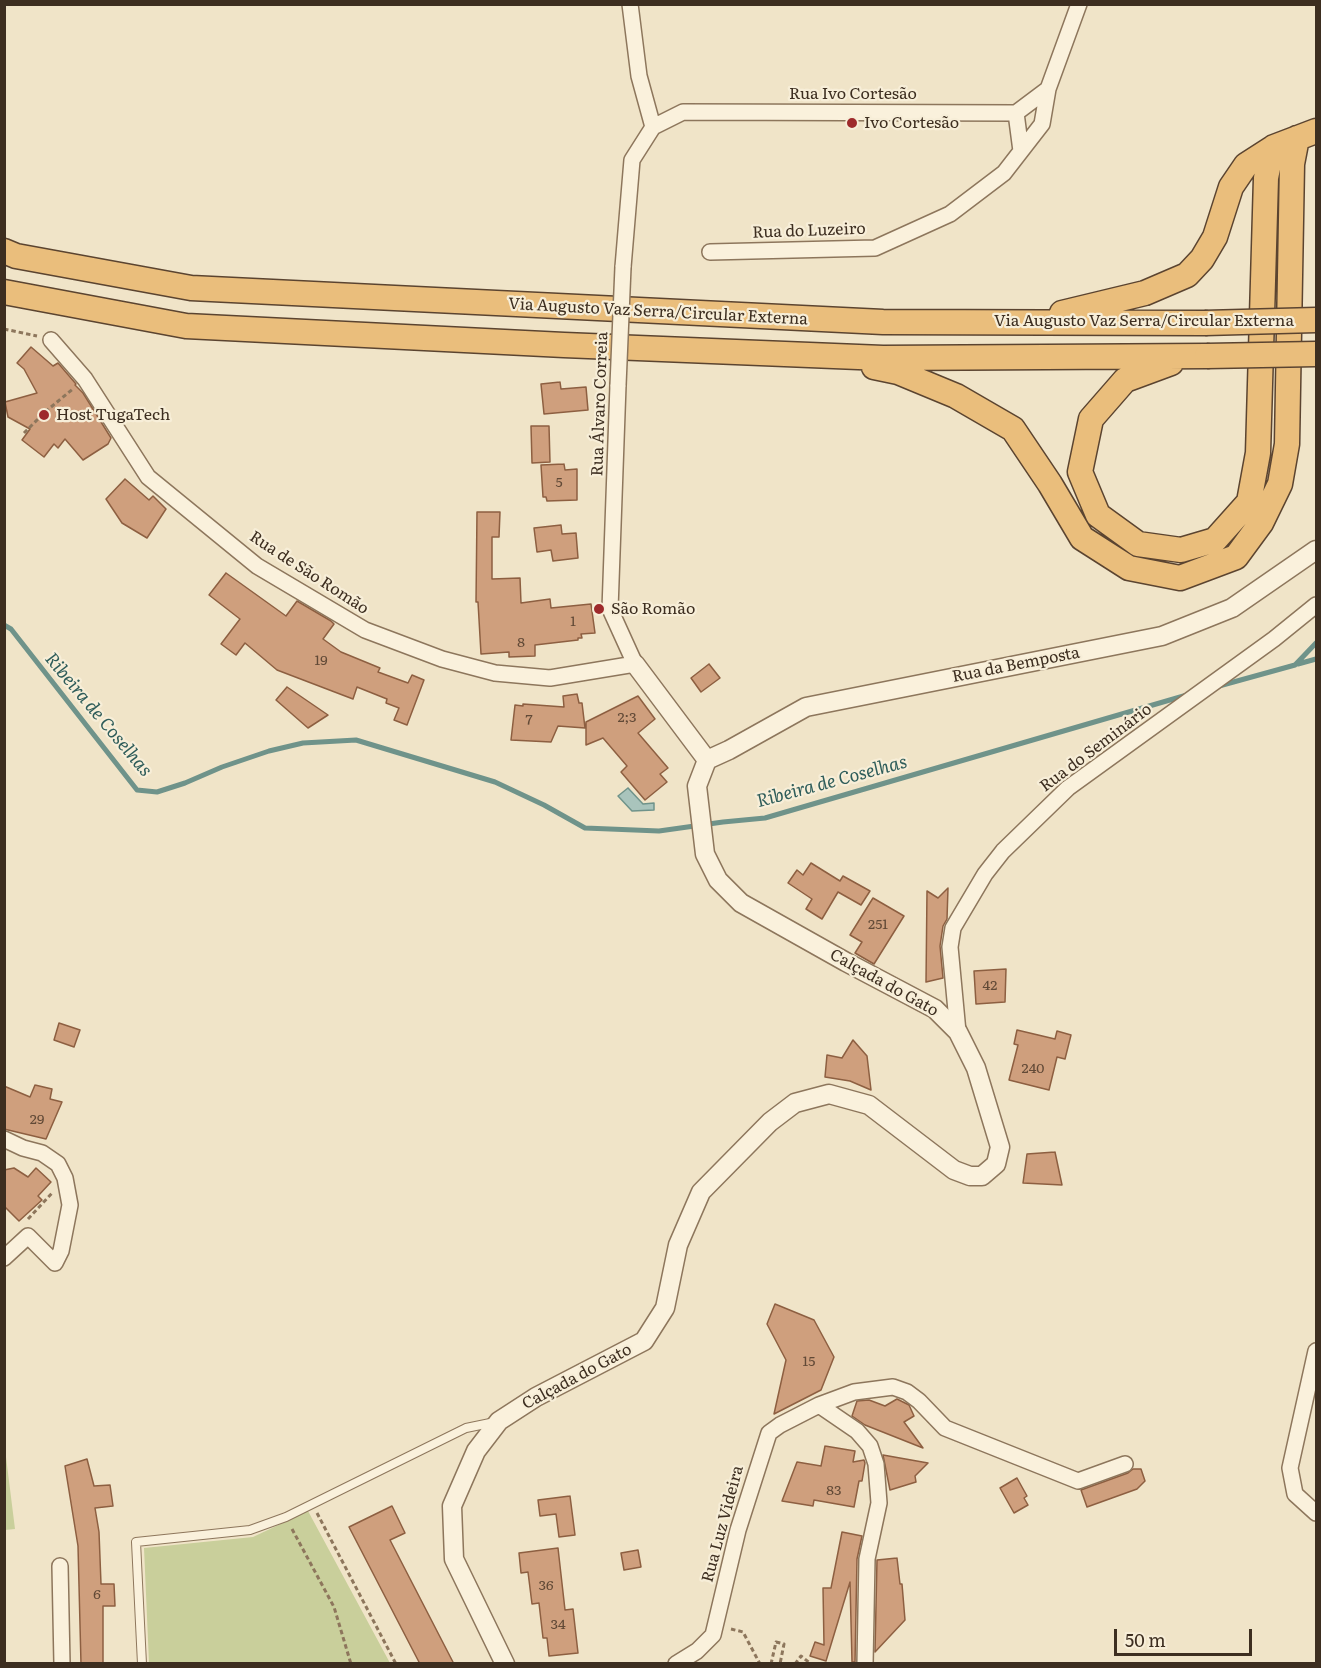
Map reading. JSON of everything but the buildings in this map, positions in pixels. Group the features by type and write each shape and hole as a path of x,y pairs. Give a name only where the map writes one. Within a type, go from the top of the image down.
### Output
{"highway":[{"path":"1025,322 1145,293 1186,275 1202,259 1215,237 1237,176 1246,165 1275,147 1307,134"},
{"path":"816,354 898,372 956,396 1013,429 1050,484 1082,538 1129,568 1180,578 1236,557 1261,524 1280,484 1287,444 1292,164 1307,134"},
{"path":"1207,356 1163,364 1125,380 1091,419 1080,472 1098,515 1138,544 1181,550 1215,540 1249,502 1258,453 1266,178 1275,147"},
{"name":"Via Augusto Vaz Serra/Circular Externa","path":"4,251 16,256 191,288 872,322 1205,323 1317,320"},
{"name":"Via Augusto Vaz Serra/Circular Externa","path":"4,291 186,326 564,345 884,358 1317,354"}],"street":[{"path":"630,4 639,76 653,127"},
{"name":"Rua do Luzeiro","path":"710,252 875,248 950,214 1004,173 1042,124 1048,89 1079,4"},
{"path":"1021,151 1016,113 1048,89"},
{"name":"Rua Ivo Cortesão","path":"653,127 682,112 1016,113"},
{"name":"Rua Álvaro Correia","path":"635,664 610,609 623,267 632,160 653,127"},
{"name":"Rua de São Romão","path":"51,340 85,379 148,477 258,566 365,630 442,659 495,673 550,678 635,664"},
{"name":"Rua da Bemposta","path":"707,760 806,707 1162,636 1232,608 1317,550"},
{"name":"Rua do Seminário","path":"958,1032 950,947 953,928 985,874 1003,851 1068,788 1274,639 1317,604"},
{"path":"635,664 707,760"},
{"name":"Calçada do Gato","path":"506,1664 454,1559 452,1506 476,1451 499,1421 536,1397 644,1341 665,1308 678,1245 701,1192 770,1122 795,1103 829,1094 868,1105 954,1170 970,1176 982,1176 996,1164 1000,1147 975,1068 958,1032 935,1009 741,903 718,880 705,854 697,786 707,760"},
{"path":"4,1139 23,1148 42,1153 58,1164 65,1178 70,1205 62,1251 55,1263 28,1236 4,1258"},
{"path":"1317,1351 1290,1468 1295,1494 1317,1513"},
{"name":"Rua Luz Videira","path":"676,1664 697,1651 713,1635 738,1530 769,1433 819,1405 854,1392 893,1387 907,1392 920,1401 945,1428 1078,1480 1125,1464"},
{"path":"819,1405 857,1431 870,1446 876,1464 879,1503 867,1559 865,1664"},
{"path":"60,1566 62,1664"}],"lane":[{"path":"142,1664 136,1542 250,1530 312,1504 466,1428 499,1421"}],"path":[{"path":"4,329 51,340"},
{"path":"24,433 45,412 85,379"},
{"path":"30,1218 56,1187"},
{"path":"312,1504 396,1664"},
{"path":"286,1516 334,1607 351,1664"},
{"path":"716,1622 726,1628 743,1632 760,1664"},
{"path":"771,1664 776,1642 784,1644 780,1664"},
{"path":"795,1664 801,1656 811,1664"}],"green space":[{"path":"5,1449 15,1529 4,1530"},
{"path":"308,1511 390,1663 149,1663 144,1548 253,1537"}],"water":[{"path":"628,788 643,804 654,803 654,810 632,811 618,796"}],"waterway":[{"name":"Ribeira de Coselhas","path":"4,625 11,629 137,790 157,792 269,751 303,743 356,740 495,782 544,805 585,828 659,831 765,818 1187,695"},
{"name":"Ribeira de Coselhas","path":"1219,686 1295,665 1316,643"},
{"path":"1298,664 1316,659"}],"place":[{"name":"Ivo Cortesão","path":"852,123"},
{"name":"Host TugaTech","path":"44,415"},
{"name":"São Romão","path":"599,609"}]}
